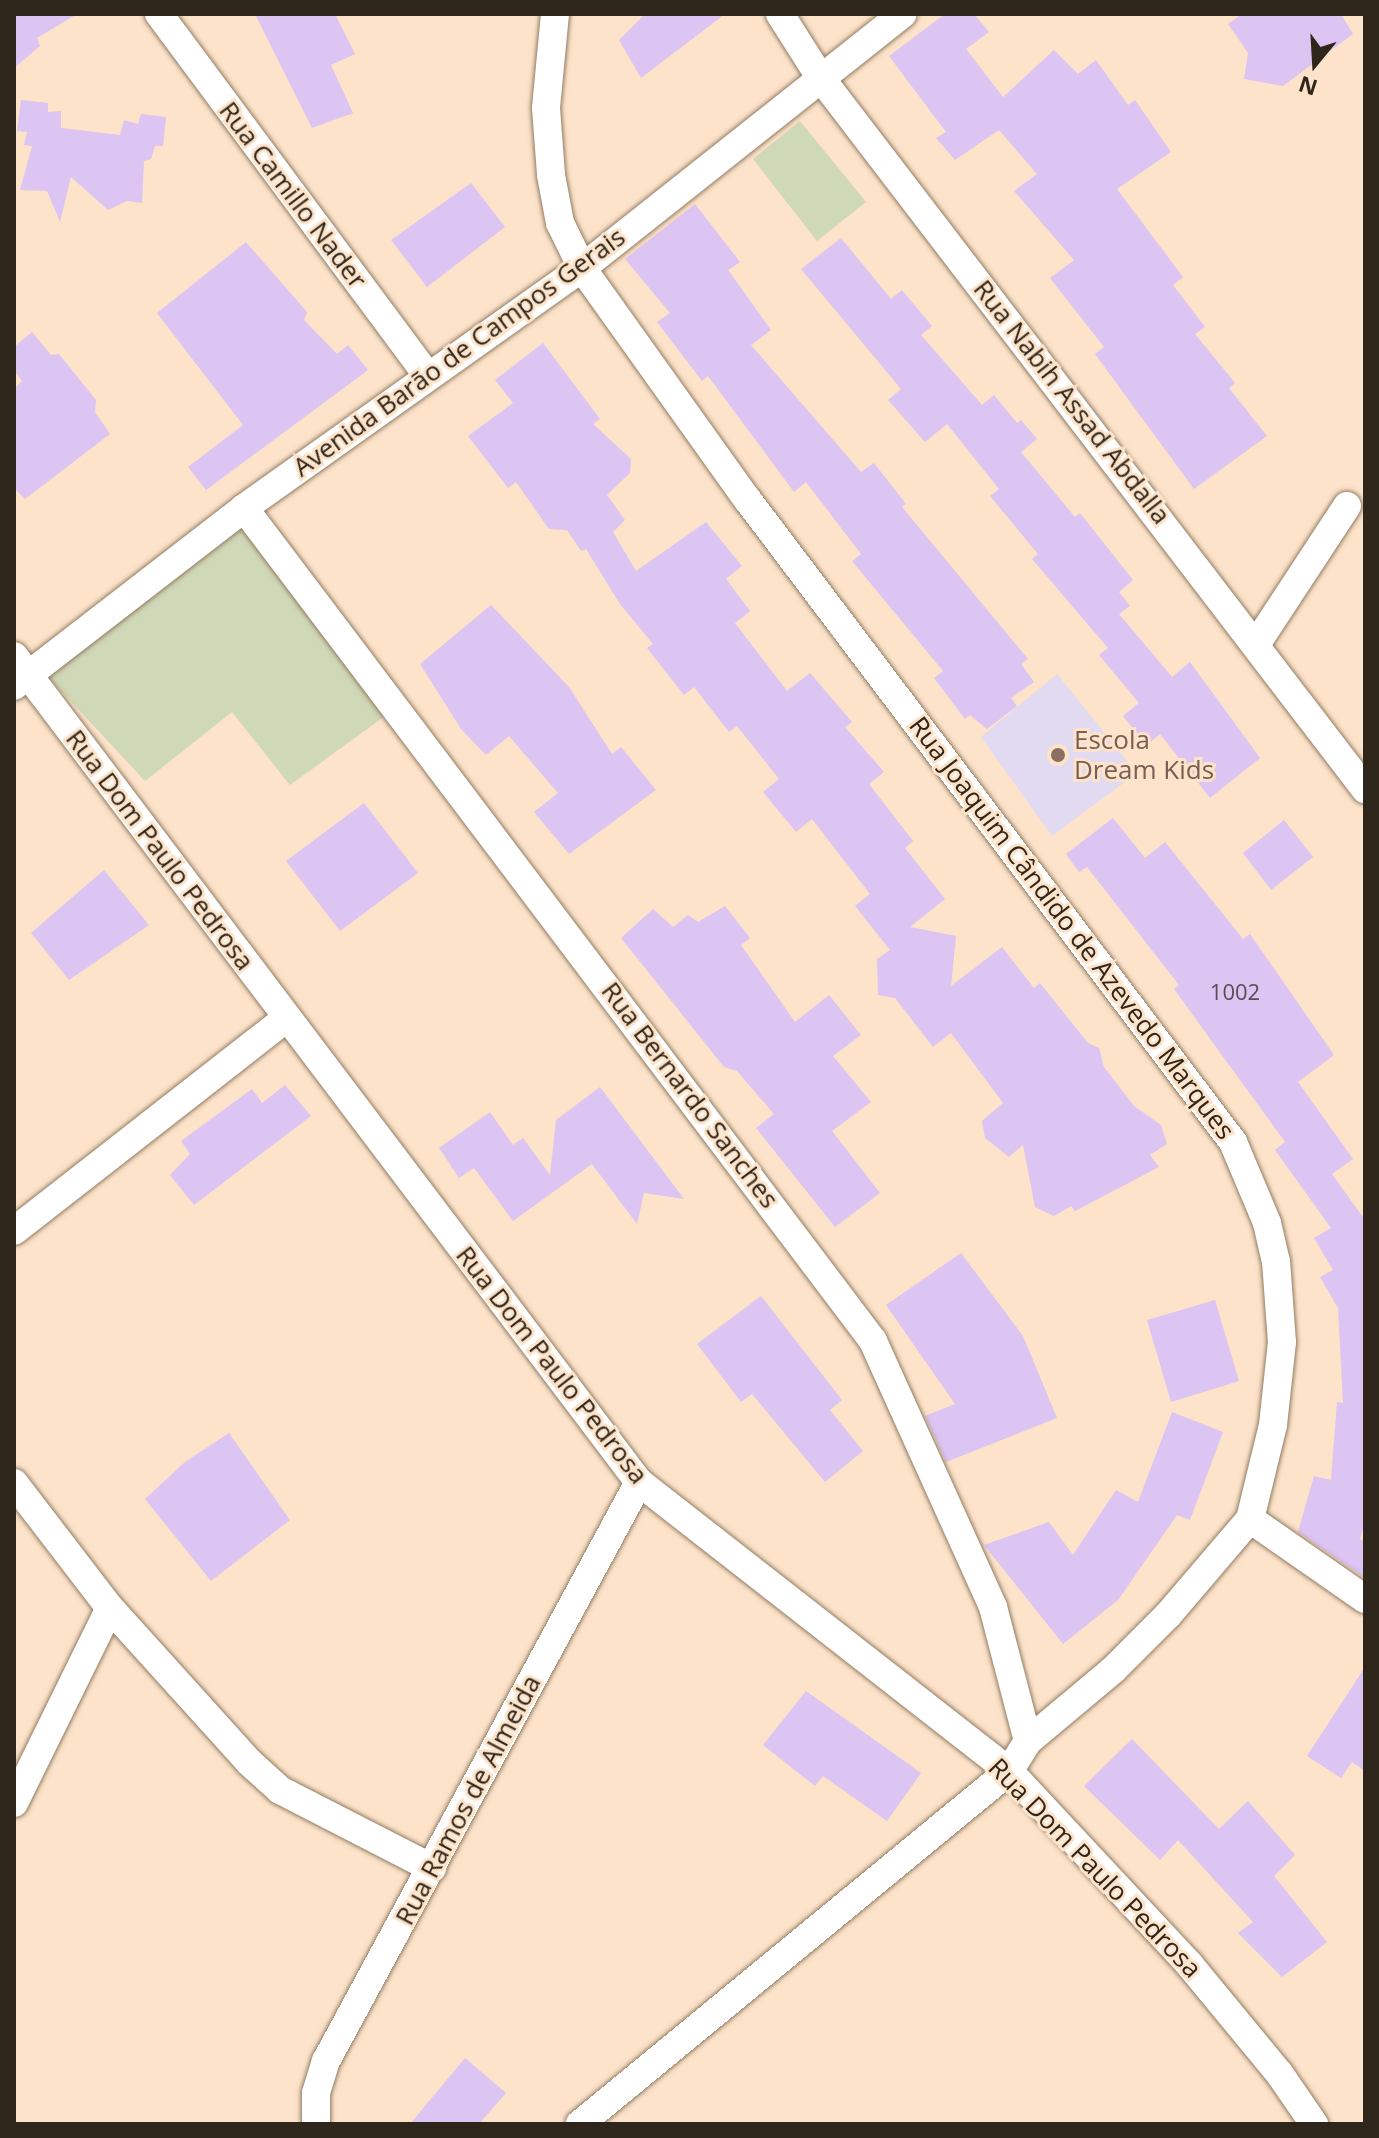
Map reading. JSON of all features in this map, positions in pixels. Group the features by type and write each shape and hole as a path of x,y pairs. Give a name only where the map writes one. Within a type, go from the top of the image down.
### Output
{"street":[{"name":"Rua Camillo Nader","path":"159,14 427,375"},
{"name":"Rua Joaquim Cândido de Azevedo Marques","path":"555,14 546,108 551,175 560,223 582,268 747,499 1233,1142 1267,1223 1281,1303 1280,1381 1250,1519 1124,1659 1028,1741 1009,1771 580,2124"},
{"name":"Rua Nabih Assad Abdalla","path":"780,14 820,77 1257,643 1365,789"},
{"name":"Avenida Barão de Campos Gerais","path":"19,673 427,375 582,268 902,14"},
{"path":"1257,643 1347,506"},
{"name":"Rua Bernardo Sanches","path":"244,508 873,1341 993,1607 1028,1741"},
{"name":"Rua Dom Paulo Pedrosa","path":"19,673 287,1018 639,1482 1009,1771 1189,1964 1279,2073 1314,2124"},
{"path":"14,1231 103,1167 287,1018"},
{"name":"Rua Ramos de Almeida","path":"316,2124 316,2093 326,2061 639,1482"},
{"path":"14,1483 110,1608 280,1790 432,1868"},
{"path":"1250,1519 1365,1599"},
{"path":"14,1803 110,1608"}],"shaded area":[{"name":"Escola Dream Kids","path":"1057,674 1137,773 1052,836 981,737"}],"green space":[{"path":"800,121 866,202 817,241 753,159"},
{"path":"244,508 396,708 290,785 232,712 145,781 39,667"}],"building":[{"path":"14,14 77,14 37,38 40,46 14,68"},
{"path":"255,14 335,14 355,54 331,65 353,113 312,128"},
{"path":"645,14 725,14 641,78 619,40"},
{"path":"945,14 974,14 989,32 966,49 1003,97 1054,50 1078,74 1096,60 1128,105 1135,100 1171,152 1117,189 1183,277 1173,285 1205,327 1195,334 1235,383 1229,388 1267,436 1194,489 1095,354 1104,347 1050,278 1074,260 1014,191 1037,174 999,130 955,160 936,138 946,132 889,56"},
{"path":"1242,14 1341,14 1353,34 1283,86 1244,79 1248,53 1228,24"},
{"path":"21,100 48,103 48,112 61,111 61,128 120,135 124,120 138,124 141,114 166,117 163,146 155,146 151,159 144,161 142,203 127,201 108,210 71,177 60,222 47,191 20,190 32,146 24,145 27,132 17,131"},
{"path":"471,183 505,227 427,287 391,240"},
{"path":"695,204 740,262 728,270 771,330 751,345 861,472 874,463 906,504 902,507 1028,659 1021,664 1034,682 1011,698 1017,706 987,729 970,715 965,719 934,678 943,671 852,561 861,554 806,482 794,492 708,376 702,381 657,322 670,313 625,259"},
{"path":"841,238 891,299 902,290 932,326 921,335 982,405 994,395 1017,423 1021,420 1037,439 1021,452 1075,517 1080,513 1133,580 1119,592 1130,606 1119,614 1172,677 1190,662 1260,758 1210,798 1160,734 1147,745 1123,716 1139,703 1099,655 1108,648 1032,559 1038,554 990,496 999,489 947,424 925,442 888,400 901,389 801,269"},
{"path":"246,242 307,312 304,320 337,354 348,345 368,370 206,490 188,467 243,425 157,313"},
{"path":"32,332 51,355 59,354 96,400 95,412 110,434 25,499 14,488 14,389 22,381 14,370 14,347"},
{"path":"543,343 600,419 593,424 631,459 630,473 607,495 625,520 613,532 636,571 706,522 742,566 726,579 750,611 735,623 787,691 810,673 852,722 845,727 884,772 869,784 913,841 905,848 945,899 910,927 956,936 951,986 1002,947 1034,988 1040,983 1088,1043 1099,1048 1104,1067 1134,1106 1161,1125 1167,1144 1150,1155 1159,1167 1075,1211 1071,1206 1054,1216 1035,1207 1023,1145 1009,1157 985,1138 982,1121 1003,1103 951,1033 933,1047 895,998 878,995 877,959 890,950 855,906 870,894 812,819 796,832 763,792 779,779 737,726 729,732 694,687 684,695 647,648 653,644 620,604 586,549 581,551 567,530 549,529 516,482 508,488 468,436 513,403 495,380"},
{"path":"491,605 569,687 612,754 621,747 656,790 569,854 534,812 558,793 509,736 486,755 461,729 420,664"},
{"path":"364,803 418,873 340,931 286,861"},
{"path":"1113,818 1145,858 1165,842 1243,939 1250,934 1334,1055 1298,1082 1353,1159 1332,1174 1365,1220 1365,1522 1360,1539 1365,1542 1365,1578 1298,1532 1314,1476 1331,1480 1337,1402 1343,1403 1338,1308 1320,1277 1333,1270 1314,1238 1331,1228 1275,1150 1285,1142 1174,989 1179,985 1087,867 1079,872 1066,854"},
{"path":"1284,820 1313,857 1271,890 1243,853"},
{"path":"104,870 149,925 69,980 31,933"},
{"path":"725,906 750,938 741,945 795,1022 829,995 861,1035 833,1056 871,1102 832,1131 880,1193 835,1227 756,1128 774,1114 737,1071 724,1067 621,938 653,909 673,927 688,915 698,922"},
{"path":"285,1085 311,1116 194,1205 170,1175 190,1154 181,1141 252,1089 262,1103"},
{"path":"600,1087 684,1199 644,1193 637,1224 592,1164 513,1221 474,1168 459,1178 439,1148 490,1112 513,1145 523,1138 550,1175 556,1120"},
{"path":"961,1253 1023,1336 1057,1418 946,1462 925,1416 955,1404 886,1305"},
{"path":"761,1296 842,1400 830,1410 863,1451 825,1482 752,1394 741,1402 697,1344"},
{"path":"1215,1300 1239,1381 1171,1402 1147,1320"},
{"path":"1172,1412 1223,1432 1190,1520 1177,1515 1118,1600 1063,1644 984,1545 1049,1522 1073,1555 1116,1490 1138,1502"},
{"path":"229,1433 290,1520 211,1581 145,1499 185,1462"},
{"path":"1365,1667 1365,1771 1352,1762 1341,1778 1307,1756"},
{"path":"806,1691 921,1773 887,1821 823,1776 815,1786 763,1745"},
{"path":"1132,1739 1219,1829 1248,1801 1295,1855 1274,1876 1327,1942 1282,1977 1238,1933 1253,1922 1178,1840 1160,1860 1084,1786"},
{"path":"465,2058 506,2093 479,2124 410,2124"}],"place":[{"name":"Escola Dream Kids","path":"1058,755"}]}
